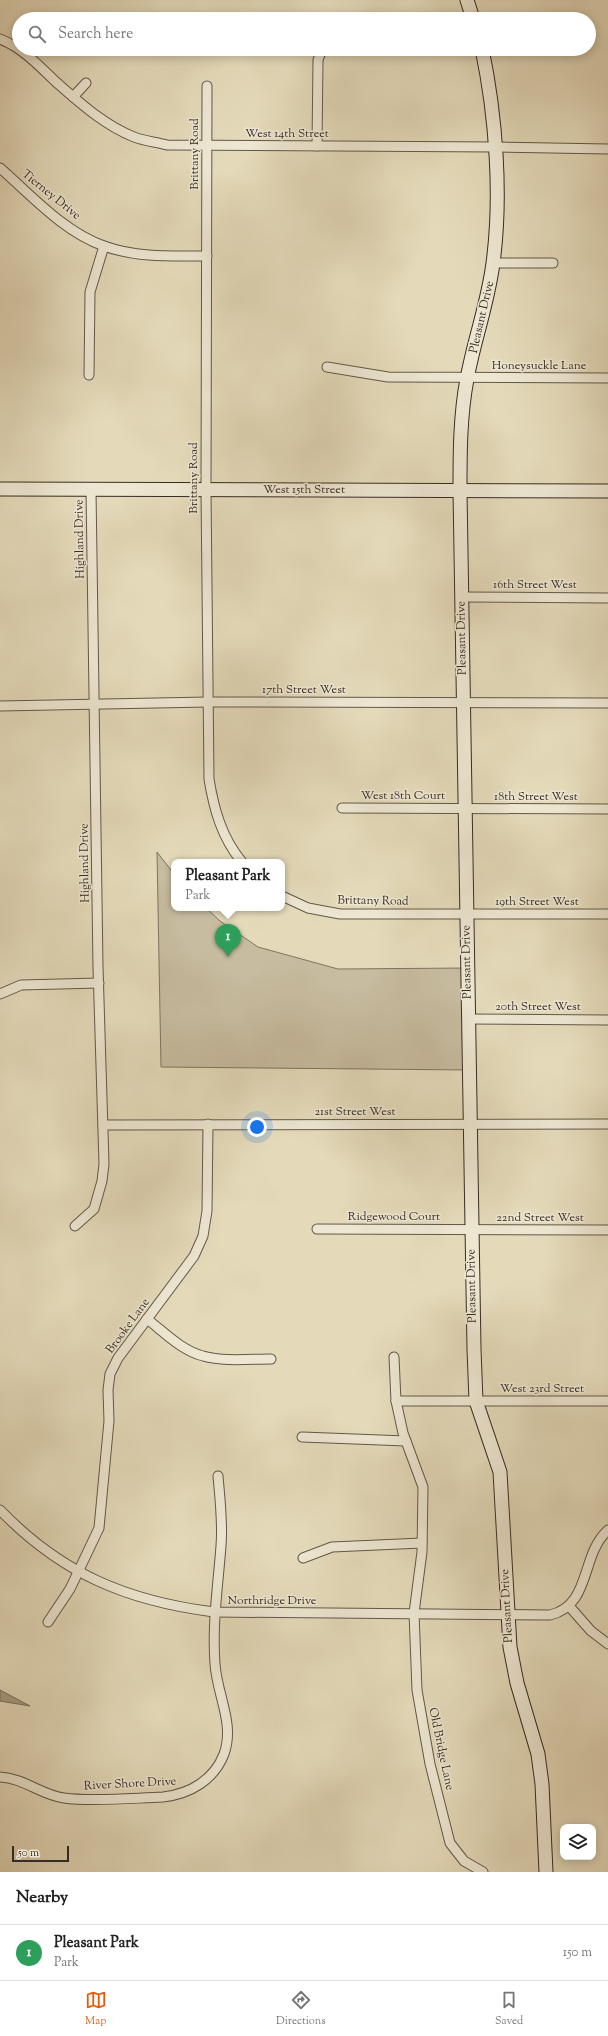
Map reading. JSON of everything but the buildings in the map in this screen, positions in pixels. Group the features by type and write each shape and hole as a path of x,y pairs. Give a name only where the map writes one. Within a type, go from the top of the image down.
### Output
{"street":[{"path":"467,0 471,12"},
{"name":"West 14th Street","path":"0,39 12,45"},
{"name":"West 14th Street","path":"28,56 73,97 104,121 134,137 167,145 608,149"},
{"path":"317,146 318,60 319,56"},
{"name":"Pleasant Drive","path":"483,56 490,87 495,147 497,216 493,263 486,308 467,378 460,429 469,1124 476,1401 500,1472 510,1647 517,1683 538,1754 542,1784 546,1872"},
{"path":"73,97 86,83"},
{"name":"Brittany Road","path":"207,86 206,490 209,779 212,799 219,824 240,859"},
{"name":"Tierney Drive","path":"0,168 66,225 104,246 136,254 207,256"},
{"path":"89,375 90,292 104,246"},
{"path":"493,263 553,263"},
{"name":"Honeysuckle Lane","path":"326,366 388,377 608,378"},
{"name":"West 15th Street","path":"0,490 608,491"},
{"name":"Highland Drive","path":"75,1226 94,1209 104,1164 99,983 96,706 91,490"},
{"name":"16th Street West","path":"461,597 608,598"},
{"name":"17th Street West","path":"0,706 96,706 208,702 608,703"},
{"name":"West 18th Court","path":"342,808 464,808"},
{"name":"18th Street West","path":"464,808 608,809"},
{"name":"Brittany Road","path":"285,897 308,908 340,914 466,914"},
{"name":"19th Street West","path":"466,914 608,914"},
{"path":"0,994 21,985 99,983"},
{"name":"20th Street West","path":"468,1019 608,1020"},
{"name":"Brooke Lane","path":"48,1622 78,1572 99,1528 104,1460 108,1433 108,1390 110,1374 118,1358 194,1256 203,1236 207,1211 208,1124"},
{"name":"21st Street West","path":"103,1125 608,1124"},
{"name":"Ridgewood Court","path":"317,1229 471,1230"},
{"name":"22nd Street West","path":"471,1230 608,1230"},
{"path":"147,1319 183,1346 202,1356 216,1359 271,1359"},
{"name":"Old Bridge Lane","path":"394,1357 396,1401 406,1441 423,1487 422,1544 414,1613 417,1690 430,1764 450,1842 464,1861 483,1872"},
{"name":"West 23rd Street","path":"396,1401 608,1401"},
{"path":"302,1437 406,1441"},
{"name":"River Shore Drive","path":"0,1777 26,1783 50,1795 77,1799 170,1796 186,1792 200,1785 212,1774 218,1765 227,1739 226,1716 215,1670 214,1612 222,1529 218,1476"},
{"name":"Northridge Drive","path":"0,1510 31,1539 78,1572 115,1589 169,1606 214,1612 508,1614 522,1616 550,1615 563,1611 569,1606"},
{"path":"608,1530 595,1546 579,1593 569,1606 591,1631 608,1644"},
{"path":"303,1558 332,1547 422,1544"}],"shaded area":[{"path":"157,852 171,870 171,911 209,911 220,921 258,947 338,969 467,968 469,1070 161,1067"},
{"path":"0,1690 30,1706 0,1701"}],"place":[{"name":"Pleasant Park","path":"228,957"}]}
